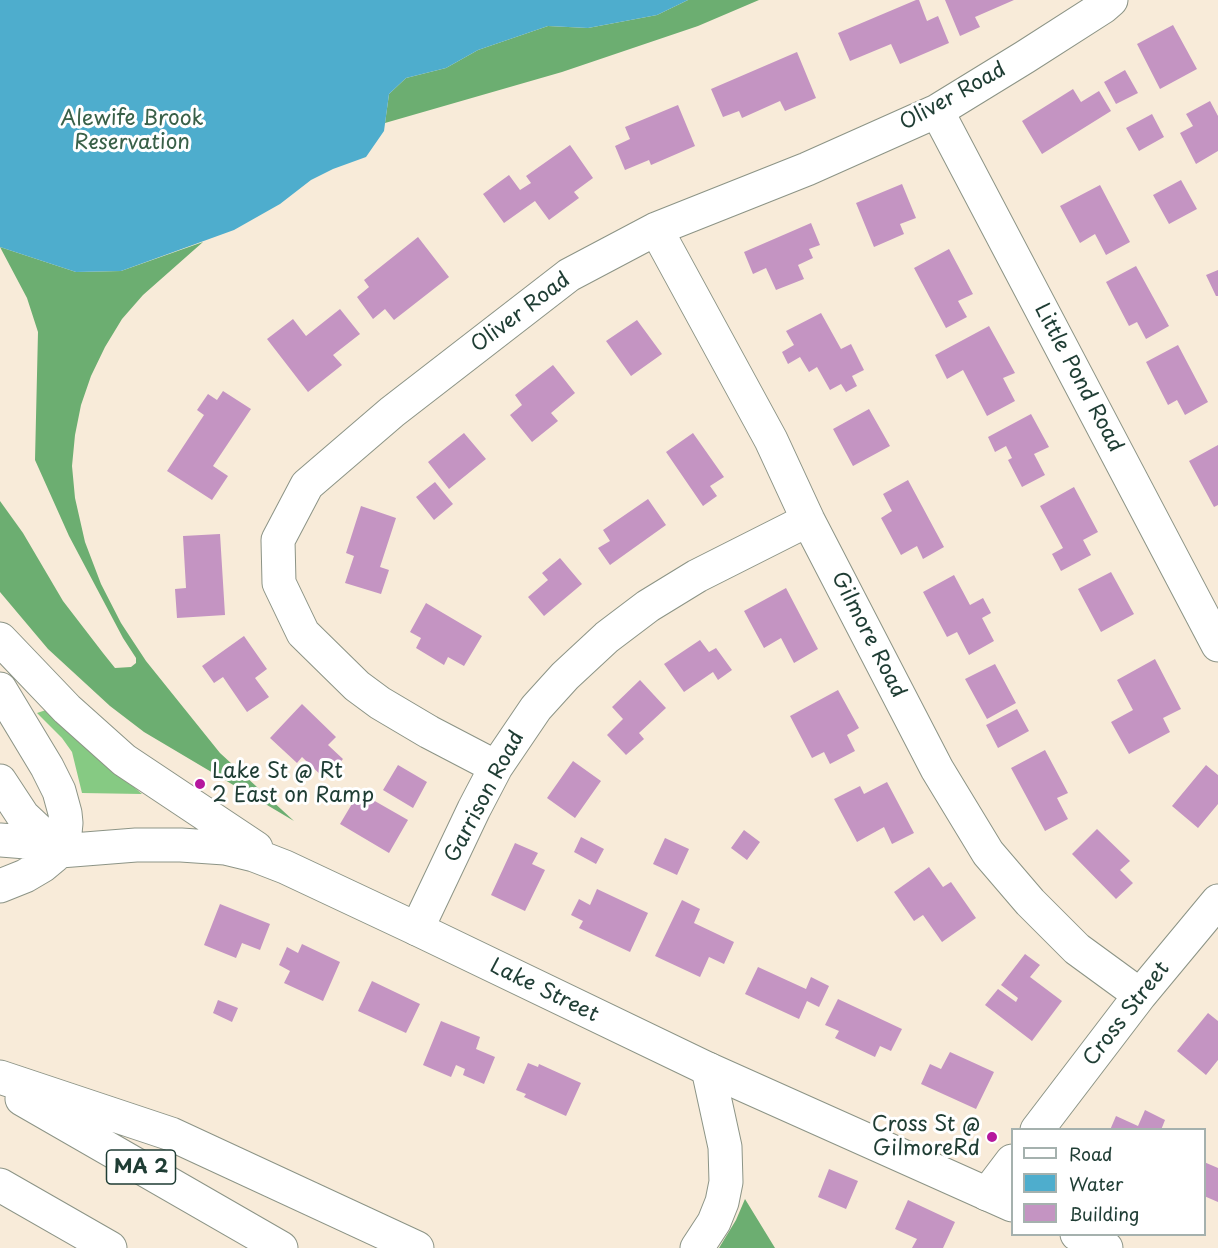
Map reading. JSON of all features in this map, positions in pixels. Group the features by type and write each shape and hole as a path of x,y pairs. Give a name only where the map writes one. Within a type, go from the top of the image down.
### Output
{"main road":[{"name":"Oliver Road","path":"496,767 420,728 380,703 357,686 303,633 279,583 278,540 307,485 392,412 569,275 656,229 807,169 937,111 1026,57 1111,0"},
{"name":"Little Pond Road","path":"937,111 1218,645"},
{"name":"Gilmore Road","path":"656,229 771,440 808,520 937,769 988,853 1030,902 1077,949 1140,995"},
{"name":"Garrison Road","path":"417,929 496,767 536,708 565,676 607,637 648,606 697,576 808,520"},
{"path":"0,639 67,709 124,760 285,867"},
{"path":"0,689 59,791 66,823 60,851 25,876 0,886"},
{"path":"0,781 23,816 60,851"},
{"name":"Lake Street","path":"0,840 39,843 60,851 136,845 196,845 247,853 285,867 708,1069 1000,1199"},
{"name":"Cross Street","path":"1039,1128 1140,995 1218,901"},
{"path":"697,1248 714,1222 722,1202 726,1182 725,1147 708,1069"},
{"path":"0,1077 171,1134 417,1248"},
{"name":"MA 2","path":"0,1087 281,1248"},
{"path":"1000,1199 1011,1164"},
{"path":"0,1185 110,1248"}],"green space":[{"path":"688,0 759,0 698,26 562,72 385,123 389,94 406,78 446,68 478,50 548,26 588,28 657,15"},
{"path":"203,242 143,295 122,319 105,347 91,376 81,405 75,435 72,466 75,498 85,542 101,584 121,623 146,661 220,753 294,821 144,732 110,706 48,649 0,592 0,501 23,533 63,601 115,668 131,667 136,663 136,658 69,536 35,460 38,332 27,298 0,247 76,272 121,271"},
{"path":"46,710 142,794 82,793 72,752 62,738 37,713"},
{"path":"745,1199 775,1248 719,1248 736,1220"}],"water":[{"name":"Alewife Brook Reservation","path":"0,0 688,0 657,15 588,28 548,26 478,50 446,68 406,78 389,94 384,131 366,157 311,180 280,204 234,230 121,271 76,272 0,247"}],"building":[{"path":"919,0 927,21 938,16 949,43 900,64 891,44 850,61 838,33"},
{"path":"945,0 1014,0 975,17 980,27 960,36"},
{"path":"1173,25 1197,69 1160,89 1137,44"},
{"path":"797,52 816,98 785,111 780,101 742,118 739,111 723,117 711,89"},
{"path":"1125,70 1138,93 1116,104 1104,82"},
{"path":"1073,89 1081,102 1099,91 1111,111 1042,154 1022,121"},
{"path":"1210,101 1218,116 1218,151 1196,164 1180,133 1193,126 1186,114"},
{"path":"678,105 695,146 651,165 649,160 625,170 615,146 630,139 625,127"},
{"path":"1152,114 1164,137 1139,151 1126,128"},
{"path":"570,145 593,178 574,192 579,198 549,220 535,201 504,223 483,194 509,175 520,190 531,183 526,176"},
{"path":"1181,180 1197,209 1169,224 1153,195"},
{"path":"902,184 916,218 900,224 904,234 874,247 856,203"},
{"path":"1100,185 1130,242 1106,255 1095,234 1080,243 1060,206"},
{"path":"811,223 820,245 809,249 813,258 798,265 804,279 776,290 766,268 753,274 744,252"},
{"path":"418,237 449,277 394,320 385,309 373,319 357,297 369,287 364,280"},
{"path":"949,249 973,294 958,301 967,317 946,328 914,268"},
{"path":"1136,266 1169,326 1146,339 1137,322 1129,326 1106,282"},
{"path":"1218,270 1218,296 1216,296 1206,275"},
{"path":"340,309 360,334 333,355 342,365 308,392 267,339 293,319 306,336"},
{"path":"821,313 841,349 851,344 864,370 852,376 857,386 846,392 841,384 830,390 817,367 809,372 800,357 788,364 782,352 794,345 786,331"},
{"path":"637,320 662,354 631,376 606,341"},
{"path":"989,326 1015,373 1003,378 1015,401 987,416 963,370 947,379 935,355"},
{"path":"1178,345 1208,402 1185,415 1177,400 1168,405 1146,362"},
{"path":"553,365 575,393 551,413 558,421 532,442 510,415 522,405 515,395"},
{"path":"223,391 251,409 213,466 228,476 212,500 167,471 204,415 197,410 208,394 217,400"},
{"path":"869,409 890,446 853,466 833,429"},
{"path":"1031,414 1049,447 1034,454 1045,475 1022,487 1008,460 1012,458 1006,446 995,452 988,437"},
{"path":"464,433 486,459 449,489 428,462"},
{"path":"693,433 724,477 710,486 717,496 703,506 666,452"},
{"path":"1218,445 1218,505 1214,507 1189,461"},
{"path":"908,480 944,547 923,559 917,546 901,555 881,518 892,511 883,494"},
{"path":"435,482 453,504 434,520 416,497"},
{"path":"1074,487 1098,532 1083,540 1091,555 1061,571 1052,554 1063,548 1040,506"},
{"path":"648,499 666,525 610,565 598,548 610,541 603,530"},
{"path":"361,506 396,518 380,567 389,570 381,594 345,583 354,556 346,553"},
{"path":"220,534 225,615 177,618 175,589 186,588 183,536"},
{"path":"560,558 582,584 544,616 528,597 548,580 542,573"},
{"path":"1111,572 1134,614 1101,632 1078,589"},
{"path":"954,575 970,605 983,598 991,613 982,618 994,641 969,655 957,632 947,637 923,592"},
{"path":"786,588 818,649 794,663 781,638 764,648 744,611"},
{"path":"426,603 482,636 464,666 448,657 444,665 416,648 421,638 410,632"},
{"path":"244,636 267,669 255,678 269,697 247,712 223,677 214,683 202,666"},
{"path":"700,640 709,652 716,648 732,670 718,680 713,672 684,692 664,664"},
{"path":"1155,659 1181,709 1163,718 1170,732 1129,754 1111,722 1133,710 1117,680"},
{"path":"995,664 1016,703 987,719 965,679"},
{"path":"640,680 666,708 639,733 644,739 626,755 607,735 623,719 612,707"},
{"path":"838,690 859,728 847,735 855,751 830,764 824,752 812,758 790,716"},
{"path":"302,704 336,737 328,745 343,759 325,779 302,757 297,763 270,738"},
{"path":"1017,709 1029,731 998,748 986,725"},
{"path":"1045,750 1068,793 1057,798 1068,819 1045,831 1011,768"},
{"path":"573,761 601,781 575,818 547,798"},
{"path":"398,765 427,782 413,808 383,790"},
{"path":"1206,765 1218,775 1218,804 1198,828 1172,806"},
{"path":"887,782 914,833 892,844 884,827 857,842 834,799 860,786 864,794"},
{"path":"359,792 408,820 389,853 340,824"},
{"path":"1097,829 1130,861 1120,870 1133,883 1116,899 1072,854"},
{"path":"744,830 760,842 747,860 731,848"},
{"path":"581,837 604,849 596,864 574,852"},
{"path":"665,838 689,849 677,875 653,864"},
{"path":"515,843 538,853 532,864 545,870 525,911 491,895"},
{"path":"929,867 943,887 951,882 976,918 942,942 923,915 914,921 894,892"},
{"path":"597,889 648,913 630,952 579,928 583,921 571,915 579,899 590,905"},
{"path":"682,900 700,909 694,923 734,942 724,964 709,957 700,977 655,956"},
{"path":"220,904 270,924 260,950 242,943 236,958 204,945"},
{"path":"302,944 340,962 323,1001 284,983 290,971 279,965 287,947 298,953"},
{"path":"1025,954 1040,965 1030,977 1062,1001 1032,1041 985,1005 998,989 1016,1002 1018,998 1001,985"},
{"path":"758,967 806,989 811,977 829,986 819,1007 807,1001 799,1019 745,994"},
{"path":"372,981 420,1004 406,1033 358,1011"},
{"path":"838,999 902,1029 891,1051 880,1046 875,1057 835,1038 839,1031 825,1025"},
{"path":"218,1000 238,1008 232,1022 213,1013"},
{"path":"1208,1013 1218,1021 1218,1060 1206,1075 1177,1051"},
{"path":"441,1021 480,1037 476,1049 495,1057 484,1084 463,1075 465,1069 456,1065 451,1077 423,1065"},
{"path":"950,1052 994,1072 976,1109 921,1084 930,1064 941,1069"},
{"path":"528,1063 538,1067 539,1064 581,1083 566,1116 524,1097 526,1094 516,1090"},
{"path":"1145,1110 1165,1120 1162,1128 1111,1128 1116,1116 1138,1126"},
{"path":"1206,1163 1218,1168 1218,1202 1206,1197"},
{"path":"829,1169 858,1181 846,1209 818,1197"},
{"path":"908,1200 955,1222 943,1248 912,1248 917,1239 895,1229"}],"place":[{"name":"Lake St @ Rt 2 East on Ramp","path":"200,784"},
{"name":"Cross St @ GilmoreRd","path":"992,1137"}]}
